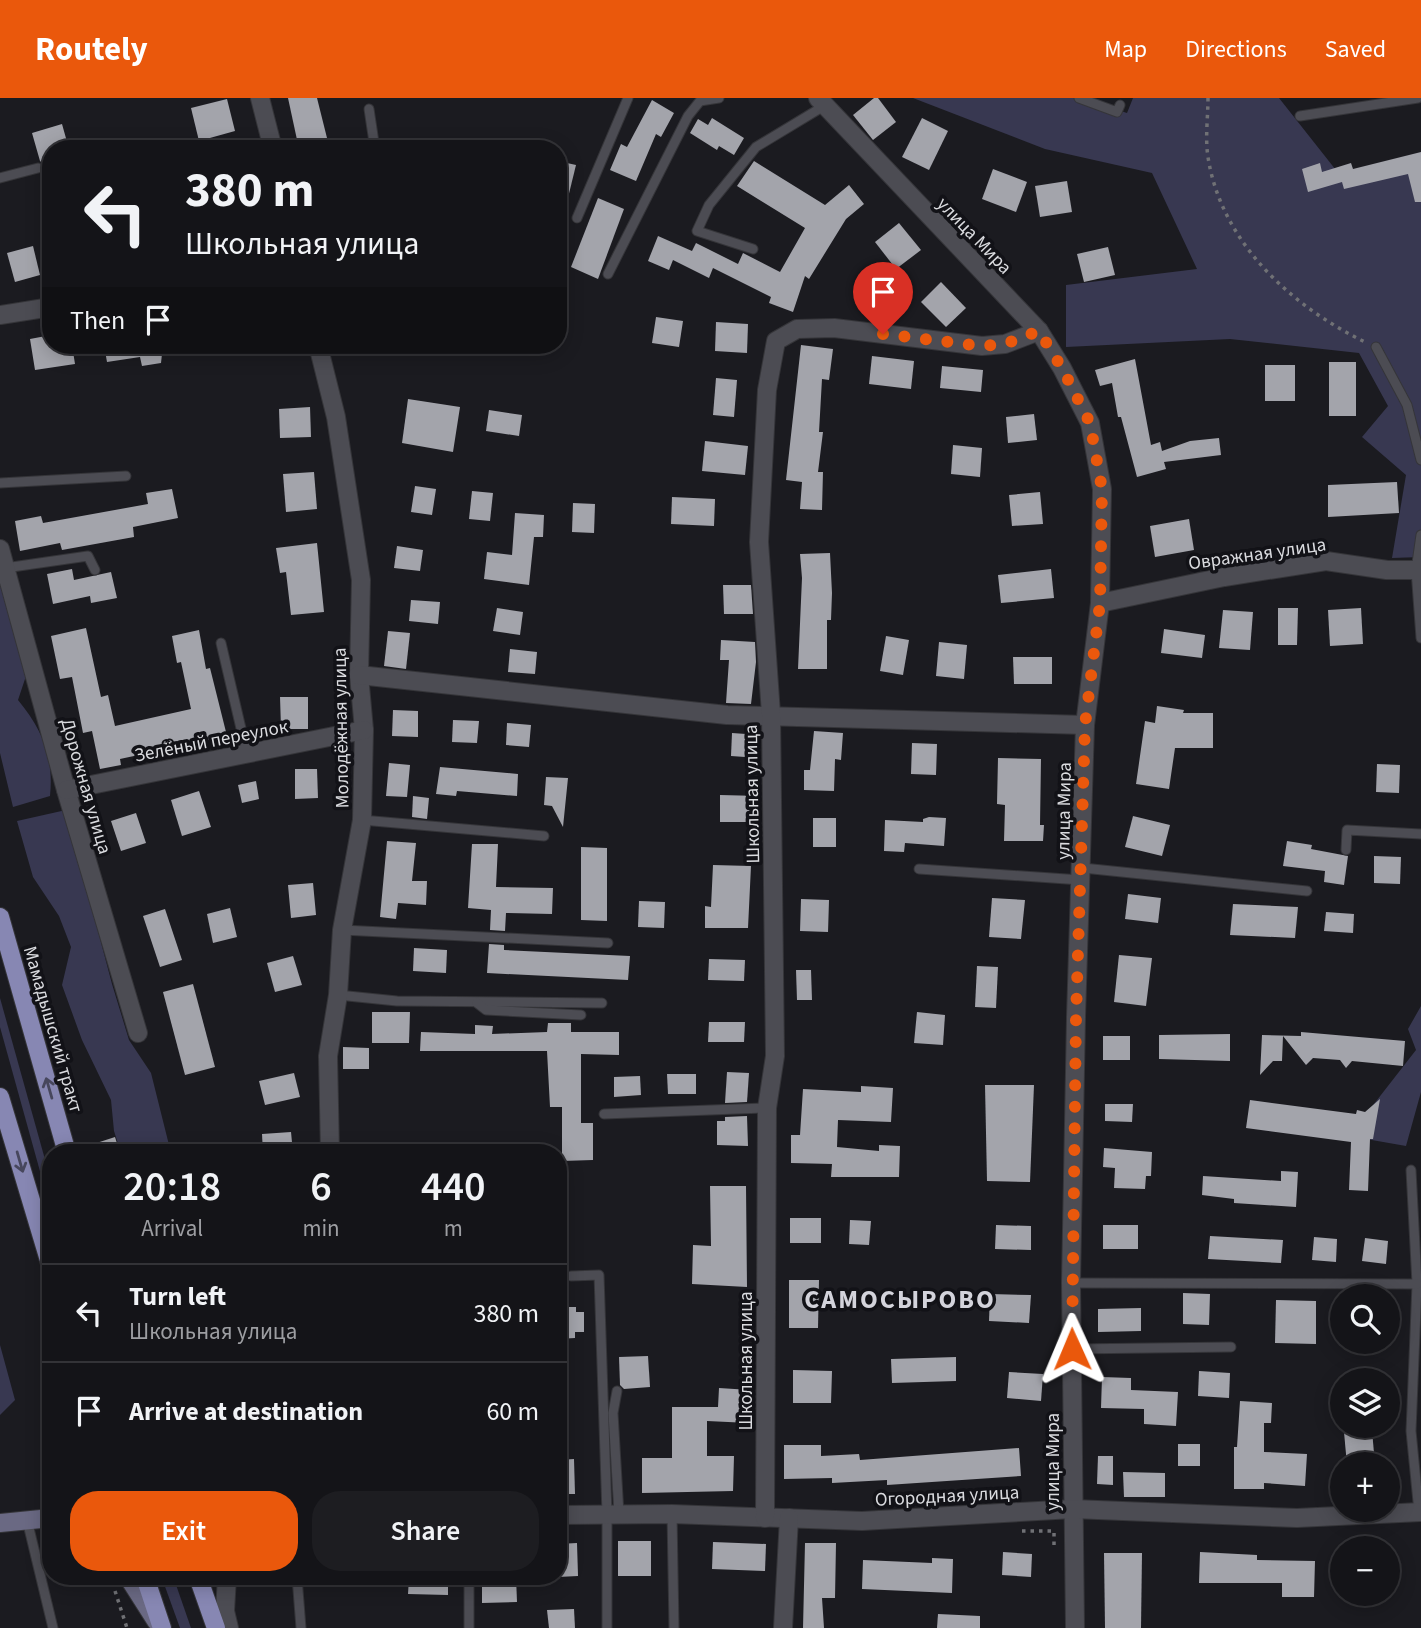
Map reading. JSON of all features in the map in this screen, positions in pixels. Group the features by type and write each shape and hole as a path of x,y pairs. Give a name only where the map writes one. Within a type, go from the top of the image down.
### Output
{"main road":[{"name":"Мамадышский тракт","path":"0,917 64,1144"},
{"path":"0,1097 3,1119 42,1239"},
{"path":"148,1585 161,1628"},
{"path":"201,1585 216,1628"}],"street":[{"path":"260,98 271,140"},
{"name":"улица Мира","path":"821,102 1039,331 1062,368 1090,423 1102,489 1100,603 1085,725 1071,1283 1075,1628"},
{"path":"0,315 42,308"},
{"name":"Школьная улица","path":"765,1518 767,1108 775,1056 771,715 759,542 766,390 776,341 797,329 834,328 982,346 1005,344 1039,331"},
{"name":"Молодёжная улица","path":"320,354 336,416 361,580 359,675 365,730 362,820 342,930 338,995 328,1056 330,1144"},
{"name":"Дорожная улица","path":"0,549 66,790 138,1033"},
{"name":"Овражная улица","path":"1100,603 1224,577 1326,561 1387,570 1418,570"},
{"path":"359,675 727,715 1085,725"},
{"name":"Зелёный переулок","path":"66,790 365,730"},
{"name":"Огородная улица","path":"567,1515 672,1514 862,1521 1073,1509 1297,1518 1420,1512"},
{"path":"0,1523 42,1517"},
{"path":"783,1628 789,1518"},
{"path":"123,1585 161,1628"},
{"path":"227,1585 225,1611 229,1628"}],"lane":[{"path":"577,218 628,98"},
{"path":"608,274 688,116 700,102 719,98"},
{"path":"1079,98 1117,112 1120,105"},
{"path":"1300,116 1419,98"},
{"path":"754,248 697,230 709,205 756,147 821,102"},
{"path":"369,110 374,140"},
{"path":"0,178 38,168"},
{"path":"1376,347 1407,405 1421,460"},
{"path":"0,483 126,476"},
{"path":"1421,535 1418,570 1421,638"},
{"path":"5,568 88,556 95,570"},
{"path":"221,643 247,754"},
{"path":"362,820 544,836"},
{"path":"1346,850 1347,830 1421,834"},
{"path":"919,869 1082,874 1307,891"},
{"path":"342,930 608,943"},
{"path":"338,995 397,1002 602,1003"},
{"path":"475,1002 486,1010 581,1015"},
{"path":"604,1114 767,1108"},
{"path":"1411,1170 1416,1284 1411,1431 1420,1512"},
{"path":"571,1276 599,1275 613,1514"},
{"path":"1071,1283 1416,1284"},
{"path":"1072,1349 1231,1347"},
{"path":"607,1628 613,1514 613,1412 617,1391"},
{"path":"672,1514 674,1628"},
{"path":"49,1585 53,1628"},
{"path":"298,1585 301,1628"},
{"path":"469,1585 469,1628"}],"path":[{"path":"1208,98 1207,156 1223,215 1262,268 1326,323 1376,347"},
{"path":"121,1585 127,1628"}],"shaded area":[{"path":"913,98 1081,98 1127,113 1133,98 1279,98 1343,179 1421,167 1421,557 1392,558 1406,475 1362,437 1388,406 1359,353 1230,339 1066,347 1066,285 1197,269 1152,173 1045,149"},
{"path":"0,578 18,636 26,676 18,700 40,733 48,756 51,782 50,796 13,807 0,753"},
{"path":"66,810 129,1040 151,1073 169,1144 118,1144 111,1100 82,1040 62,985 71,947 59,916 33,877 17,821"},
{"path":"0,998 42,1149 42,1179 0,1027"},
{"path":"1421,1006 1421,1092 1406,1146 1349,1136 1416,1050 1408,1029"},
{"path":"0,1345 15,1400 0,1415"},
{"path":"164,1585 176,1585 191,1628 180,1628"}],"building":[{"path":"288,98 317,98 328,140 297,140"},
{"path":"874,98 878,98 896,122 873,140 853,115"},
{"path":"227,99 235,131 199,140 191,108"},
{"path":"652,100 674,113 661,137 656,134 636,181 610,170 621,144 627,147"},
{"path":"712,118 744,138 734,155 719,146 717,150 690,133 698,119 708,125"},
{"path":"922,118 948,131 929,170 902,157"},
{"path":"62,124 66,140 42,140 42,163 32,133"},
{"path":"1421,152 1421,202 1415,202 1408,174 1344,189 1342,182 1308,192 1302,169 1320,163 1322,172 1351,163 1353,169"},
{"path":"754,161 825,205 849,185 864,204 846,219 809,279 805,276 793,312 769,303 771,297 713,268 709,278 673,260 669,270 648,261 658,236 692,251 696,243 738,264 743,253 780,272 805,228 737,186"},
{"path":"567,163 576,165 567,202"},
{"path":"993,169 1027,182 1016,212 982,199"},
{"path":"1067,181 1072,212 1040,217 1035,186"},
{"path":"598,198 624,209 598,279 571,267"},
{"path":"899,223 921,250 896,269 875,242"},
{"path":"33,246 40,275 15,282 7,253"},
{"path":"1108,247 1115,275 1084,282 1077,254"},
{"path":"941,282 966,308 946,327 921,302"},
{"path":"656,317 683,321 679,347 652,343"},
{"path":"716,322 748,324 747,353 715,351"},
{"path":"42,337 42,354 73,354 75,364 35,370 30,339"},
{"path":"801,345 833,349 829,380 822,379 819,432 823,432 818,472 823,472 822,510 800,509 802,482 786,480"},
{"path":"106,354 162,354 161,363 142,366 140,357 107,362"},
{"path":"872,356 914,361 911,389 869,384"},
{"path":"1135,359 1151,445 1160,442 1162,451 1190,441 1219,438 1221,455 1164,462 1166,469 1137,477 1121,417 1118,417 1112,383 1100,386 1095,370"},
{"path":"1329,362 1356,362 1356,416 1329,416"},
{"path":"1265,365 1295,365 1295,401 1265,401"},
{"path":"942,366 983,370 981,392 940,388"},
{"path":"716,378 737,380 734,417 713,415"},
{"path":"408,399 460,407 453,452 402,443"},
{"path":"310,407 311,437 280,438 279,409"},
{"path":"489,410 522,415 519,436 486,431"},
{"path":"1034,414 1037,440 1008,443 1006,417"},
{"path":"705,441 748,446 745,475 702,471"},
{"path":"953,445 982,448 980,477 951,474"},
{"path":"314,472 317,509 286,512 283,474"},
{"path":"1397,482 1399,513 1328,517 1328,485"},
{"path":"415,486 436,489 432,515 411,512"},
{"path":"172,489 178,518 133,527 134,537 62,550 60,543 20,551 15,521 41,516 43,523 148,504 146,493"},
{"path":"472,491 493,493 490,521 469,519"},
{"path":"1040,492 1043,524 1012,526 1009,495"},
{"path":"672,497 715,499 714,526 671,524"},
{"path":"573,503 595,504 594,533 572,532"},
{"path":"515,513 544,515 543,537 534,537 529,585 484,579 487,552 512,555"},
{"path":"1189,519 1194,550 1155,557 1150,526"},
{"path":"317,543 324,612 291,615 286,572 280,573 276,548"},
{"path":"397,546 423,550 420,571 394,568"},
{"path":"830,553 832,593 831,620 827,620 827,669 798,669 802,578 800,554"},
{"path":"72,569 74,580 111,572 117,598 91,603 90,596 53,604 47,574"},
{"path":"1051,569 1054,598 1001,603 998,575"},
{"path":"723,585 751,585 753,614 724,614"},
{"path":"411,600 440,602 438,624 409,621"},
{"path":"497,608 523,612 520,635 493,631"},
{"path":"1278,608 1298,608 1297,645 1278,645"},
{"path":"1361,608 1363,644 1330,646 1328,610"},
{"path":"1223,610 1253,612 1250,650 1219,648"},
{"path":"86,628 101,697 108,695 115,726 191,709 181,662 177,663 172,636 199,630 206,669 210,668 227,736 120,759 121,765 100,769 92,731 83,733 72,677 60,679 51,636"},
{"path":"1164,629 1205,635 1202,658 1161,653"},
{"path":"388,631 410,633 406,669 384,666"},
{"path":"886,636 909,640 903,675 880,671"},
{"path":"721,640 755,642 756,662 751,704 726,703 729,660 720,660"},
{"path":"939,642 967,645 964,679 936,676"},
{"path":"510,649 537,652 535,674 508,672"},
{"path":"1013,657 1052,657 1052,684 1014,684"},
{"path":"280,697 308,697 308,729 281,729"},
{"path":"1157,706 1184,710 1183,713 1213,713 1213,748 1175,748 1169,789 1136,784 1145,721 1155,723"},
{"path":"393,710 418,711 418,737 392,736"},
{"path":"453,720 479,721 477,743 452,742"},
{"path":"507,723 531,725 529,747 506,745"},
{"path":"814,731 843,733 841,760 835,759 834,791 804,790 804,770 810,770"},
{"path":"732,733 760,735 759,758 731,756"},
{"path":"912,743 937,744 936,775 911,774"},
{"path":"998,758 1041,759 1040,825 1044,825 1043,841 1004,841 1005,805 997,804"},
{"path":"389,763 410,765 407,797 386,796"},
{"path":"1377,764 1400,765 1399,793 1376,792"},
{"path":"440,767 518,774 517,796 457,791 456,796 436,794"},
{"path":"295,769 317,769 318,798 295,799"},
{"path":"546,777 568,778 563,827 552,806 544,805"},
{"path":"256,781 259,799 242,803 238,785"},
{"path":"199,791 211,827 182,836 171,800"},
{"path":"720,795 760,796 759,822 720,822"},
{"path":"413,796 429,798 427,819 412,817"},
{"path":"136,813 146,843 121,851 111,821"},
{"path":"1133,816 1170,825 1162,856 1125,847"},
{"path":"813,818 836,818 836,847 813,847"},
{"path":"946,818 944,846 905,843 904,852 884,851 885,820 923,822 923,819"},
{"path":"387,841 416,843 412,881 427,881 426,905 398,903 396,919 380,917"},
{"path":"1287,841 1348,856 1344,885 1324,882 1325,871 1283,866"},
{"path":"472,844 498,844 496,887 553,888 552,914 506,913 505,931 490,930 491,910 468,908"},
{"path":"581,847 607,848 607,921 581,920"},
{"path":"1374,856 1401,857 1400,884 1374,883"},
{"path":"713,865 751,866 748,928 705,928 705,906 711,907"},
{"path":"313,883 316,915 291,918 288,885"},
{"path":"1128,894 1161,898 1158,923 1125,919"},
{"path":"992,898 1025,900 1021,939 989,937"},
{"path":"801,899 829,900 828,932 800,931"},
{"path":"639,901 665,902 664,928 638,927"},
{"path":"1233,904 1298,907 1295,938 1230,935"},
{"path":"230,908 237,937 213,943 207,914"},
{"path":"165,909 182,960 160,967 143,916"},
{"path":"1326,912 1354,914 1353,933 1324,931"},
{"path":"489,944 504,945 504,950 630,956 628,980 487,973"},
{"path":"414,948 447,950 446,973 413,971"},
{"path":"1119,955 1152,958 1146,1006 1114,1002"},
{"path":"293,956 302,985 275,992 267,963"},
{"path":"709,959 745,960 744,981 708,980"},
{"path":"977,966 998,967 996,1008 975,1007"},
{"path":"796,970 811,970 812,1000 797,1000"},
{"path":"193,984 215,1067 185,1075 163,992"},
{"path":"372,1012 410,1012 409,1043 372,1043"},
{"path":"917,1012 945,1015 943,1045 914,1043"},
{"path":"709,1022 745,1022 744,1042 708,1042"},
{"path":"548,1023 571,1023 571,1032 619,1032 619,1055 581,1054 581,1123 593,1123 593,1160 567,1161 567,1144 562,1144 562,1107 550,1107 547,1051 420,1051 421,1032 475,1034 475,1025 493,1026 492,1034 547,1032"},
{"path":"1301,1032 1405,1041 1403,1066 1352,1061 1346,1068 1340,1060 1313,1058 1306,1065 1283,1036 1282,1061 1273,1061 1260,1075 1262,1035 1301,1036"},
{"path":"1230,1034 1230,1061 1159,1059 1159,1035"},
{"path":"1103,1036 1130,1036 1130,1060 1103,1060"},
{"path":"343,1047 369,1048 369,1069 343,1069"},
{"path":"727,1072 749,1073 747,1102 725,1103"},
{"path":"294,1073 300,1097 265,1105 259,1081"},
{"path":"667,1074 696,1074 696,1094 668,1094"},
{"path":"640,1076 641,1095 614,1097 614,1077"},
{"path":"985,1085 1034,1085 1030,1182 987,1181"},
{"path":"861,1086 893,1088 891,1122 838,1120 837,1147 879,1151 879,1145 900,1146 899,1177 831,1177 832,1164 791,1163 791,1135 800,1135 803,1089 861,1092"},
{"path":"1380,1099 1373,1139 1370,1139 1368,1191 1349,1190 1351,1142 1246,1128 1250,1100 1356,1114 1357,1110 1365,1112"},
{"path":"1105,1104 1133,1104 1132,1122 1105,1121"},
{"path":"747,1116 748,1146 717,1145 717,1121 725,1121 725,1117"},
{"path":"291,1132 292,1144 263,1144 262,1134"},
{"path":"115,1137 117,1144 93,1144"},
{"path":"1104,1148 1152,1152 1151,1176 1146,1176 1145,1189 1114,1188 1115,1168 1103,1167"},
{"path":"1281,1171 1298,1172 1296,1207 1234,1203 1234,1199 1202,1195 1203,1176 1281,1181"},
{"path":"710,1186 746,1186 747,1287 692,1284 693,1245 711,1246"},
{"path":"790,1218 821,1218 821,1243 790,1243"},
{"path":"850,1220 871,1221 869,1245 849,1244"},
{"path":"996,1225 1031,1226 1031,1250 995,1249"},
{"path":"1103,1225 1138,1225 1138,1249 1103,1249"},
{"path":"1210,1236 1283,1240 1281,1263 1208,1259"},
{"path":"1314,1237 1337,1239 1336,1262 1312,1260"},
{"path":"1365,1238 1388,1241 1386,1264 1362,1261"},
{"path":"789,1280 819,1280 818,1328 789,1328"},
{"path":"1183,1293 1210,1294 1209,1325 1183,1324"},
{"path":"990,1294 1031,1295 1029,1323 989,1321"},
{"path":"1276,1300 1316,1301 1316,1344 1275,1343"},
{"path":"567,1307 576,1307 576,1312 584,1312 584,1332 575,1332 575,1338 567,1338"},
{"path":"1141,1308 1141,1331 1098,1332 1098,1309"},
{"path":"648,1356 650,1387 624,1389 620,1385 619,1357"},
{"path":"956,1357 956,1381 892,1383 891,1359"},
{"path":"793,1370 832,1371 831,1403 793,1403"},
{"path":"1199,1371 1230,1373 1229,1398 1198,1396"},
{"path":"1009,1372 1043,1374 1041,1401 1007,1398"},
{"path":"1102,1377 1131,1378 1131,1390 1178,1392 1176,1426 1144,1424 1144,1409 1101,1408"},
{"path":"719,1388 750,1390 749,1423 707,1421 707,1456 734,1456 733,1491 642,1493 642,1458 672,1458 672,1407 718,1407"},
{"path":"1240,1401 1272,1403 1271,1423 1264,1423 1264,1452 1307,1454 1305,1486 1264,1483 1264,1489 1234,1489 1234,1447 1237,1447"},
{"path":"1345,1438 1373,1438 1374,1452 1346,1452"},
{"path":"1178,1444 1200,1444 1200,1466 1178,1466"},
{"path":"784,1445 821,1445 821,1456 859,1454 860,1460 1019,1448 1021,1476 887,1485 887,1480 832,1483 832,1478 784,1479"},
{"path":"1098,1456 1113,1456 1113,1485 1097,1484"},
{"path":"567,1459 574,1459 575,1494 567,1494"},
{"path":"1123,1472 1165,1473 1165,1497 1124,1497"},
{"path":"618,1541 651,1541 651,1576 618,1576"},
{"path":"713,1542 766,1544 765,1571 712,1569"},
{"path":"577,1543 578,1576 567,1577 567,1544"},
{"path":"805,1543 836,1543 835,1598 822,1598 824,1628 803,1628"},
{"path":"1003,1552 1032,1554 1031,1577 1002,1575"},
{"path":"1200,1552 1257,1555 1257,1560 1315,1561 1314,1597 1282,1597 1282,1583 1199,1583"},
{"path":"1104,1553 1142,1553 1141,1628 1105,1628"},
{"path":"932,1558 953,1559 952,1593 862,1589 863,1560 932,1563"},
{"path":"409,1585 448,1585 448,1595 408,1594"},
{"path":"482,1585 516,1585 517,1602 482,1603"},
{"path":"574,1609 575,1628 549,1628 547,1610"},
{"path":"938,1614 980,1616 980,1628 937,1628"}],"district":[{"name":"САМОСЫРОВО","path":"900,1299"}],"route":[{"path":"883,334 982,346 1005,344 1039,331 1062,368 1090,423 1102,489 1100,603 1085,725 1083,868 1076,1017 1072,1349"}]}
